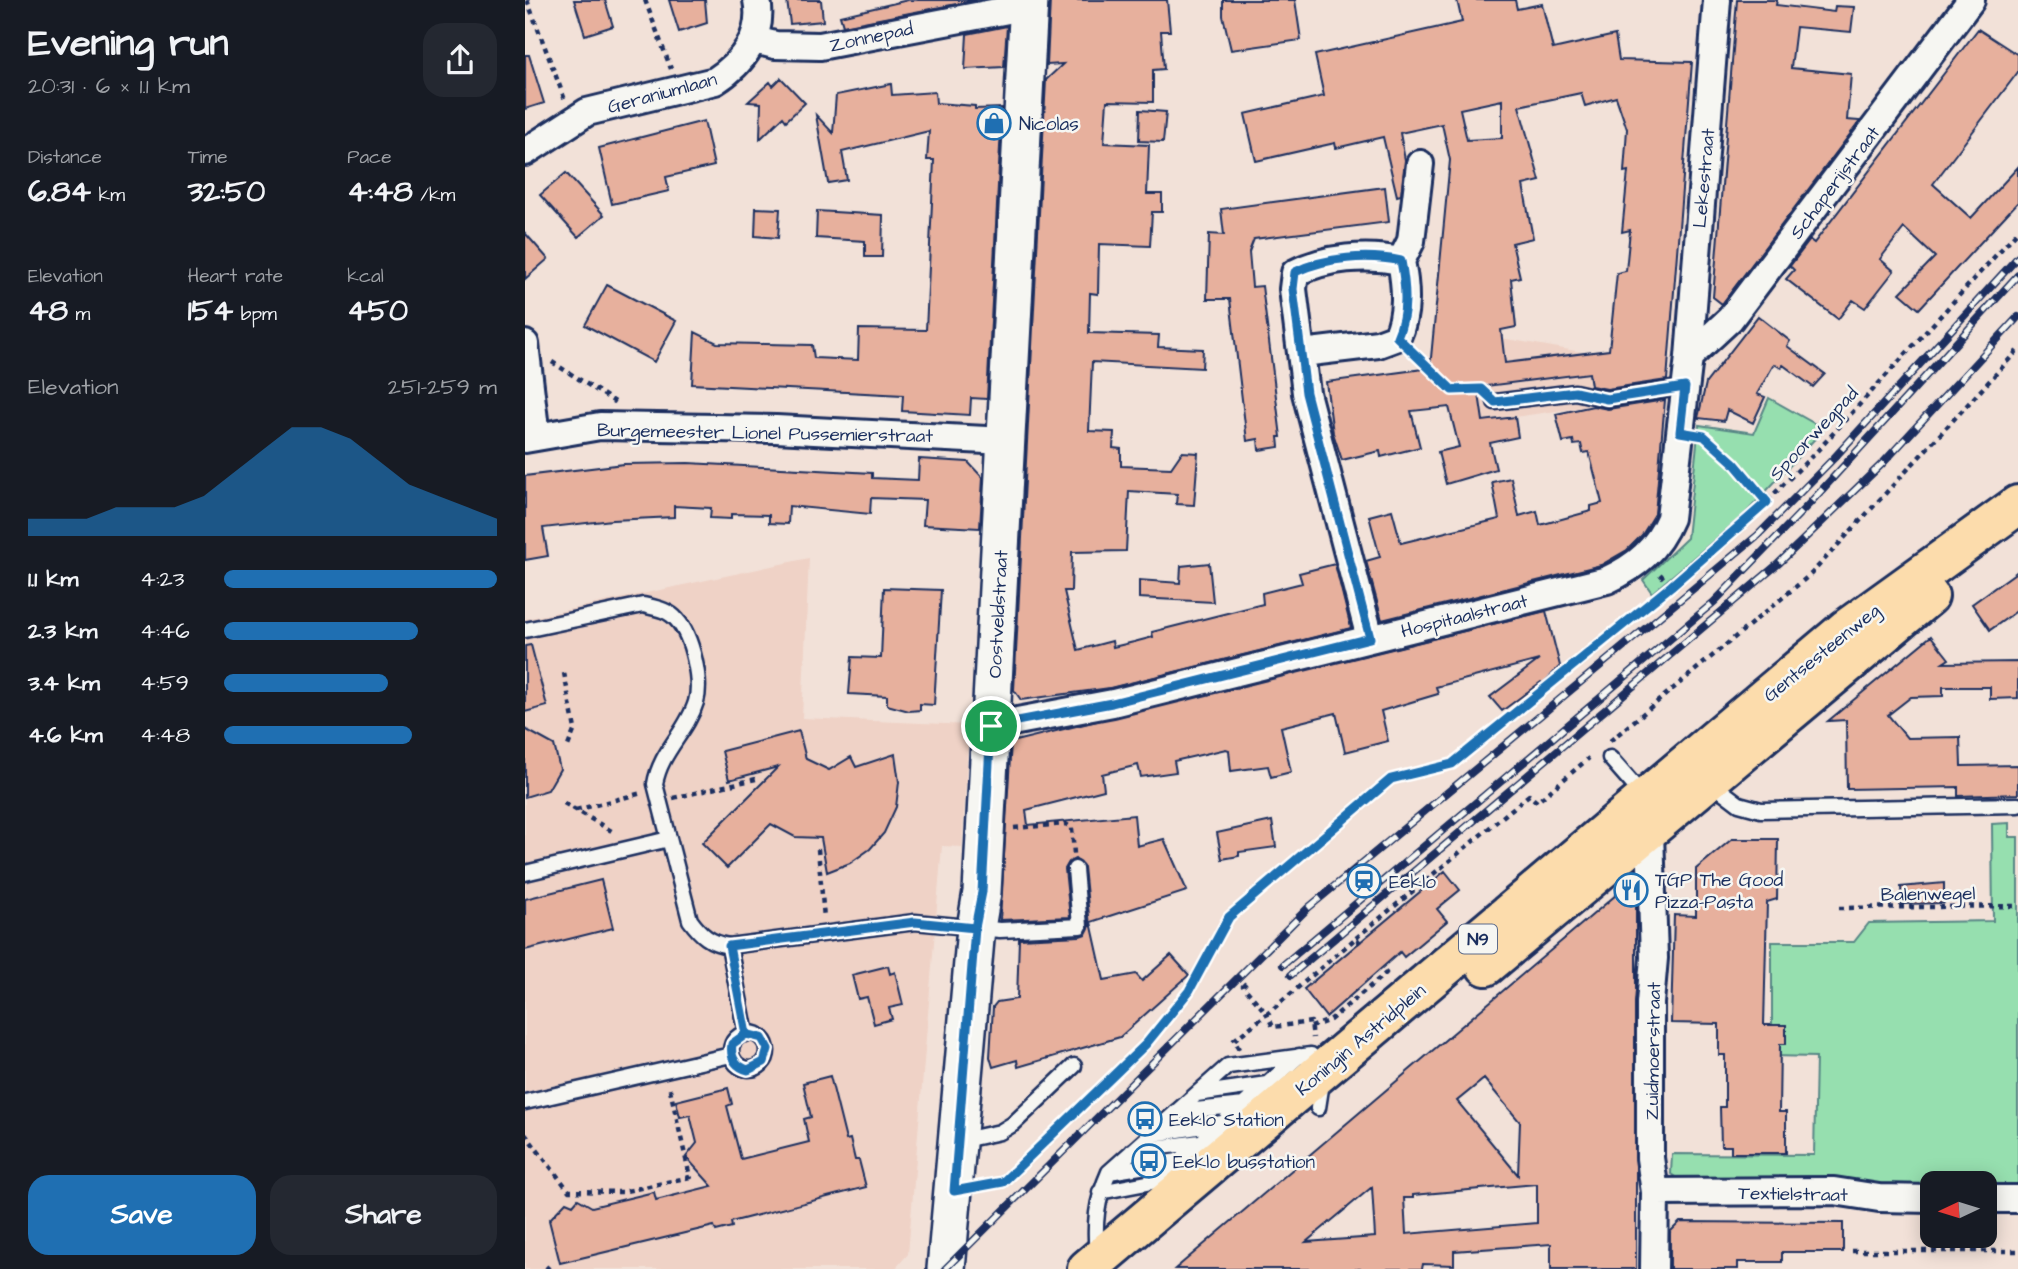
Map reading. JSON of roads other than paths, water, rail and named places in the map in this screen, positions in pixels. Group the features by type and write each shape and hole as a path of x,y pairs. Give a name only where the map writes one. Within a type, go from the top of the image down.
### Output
{"main road":[{"name":"Gentsesteenweg","path":"1642,813 1846,629 2018,505"},
{"name":"Gentsesteenweg","path":"1642,813 1710,782 1956,573 2018,528"},
{"name":"Koningin Astridplein","path":"1103,1266 1312,1053 1642,813"},
{"name":"Koningin Astridplein","path":"1103,1266 1318,1108 1642,813"}],"street":[{"path":"754,40 759,10 757,0"},
{"name":"Lekestraat","path":"1689,357 1717,0"},
{"name":"Schaperijstraat","path":"1689,357 1730,319 1971,0"},
{"name":"Zonnepad","path":"754,40 775,46 820,47 1029,3"},
{"name":"Oostveldstraat","path":"946,1269 975,928 982,892 1029,3"},
{"name":"Geraniumlaan","path":"525,152 587,112 715,81 728,72 754,40"},
{"path":"1301,353 1378,344 1397,337 1404,323 1405,284 1401,261 1411,241 1420,164"},
{"path":"1370,638 1306,393 1293,289 1295,272 1310,265 1375,256 1401,261"},
{"path":"526,345 531,438"},
{"name":"Hospitaalstraat","path":"991,726 1112,703 1607,580 1626,571 1645,557 1661,538 1670,518 1689,357"},
{"name":"Burgemeester Lionel Pussemierstraat","path":"531,438 600,426 776,429 1005,441"},
{"name":"Zuidmoerstraat","path":"1642,813 1654,946 1650,1003 1650,1158 1655,1192 1654,1269"},
{"name":"Textielstraat","path":"1655,1192 1834,1191 1879,1198 1920,1199"},
{"path":"1997,1199 2018,1199"}],"lane":[{"path":"1495,402 1575,392 1607,399 1685,387"},
{"path":"525,630 643,605 663,610 676,618 687,632 698,686 695,704 657,766 657,795 690,920 700,934 715,944 729,946 915,922 975,928 1080,926 1075,869"},
{"path":"1610,758 1642,813"},
{"path":"1710,782 1739,804 1761,810 2018,804"},
{"path":"525,873 669,839"},
{"path":"729,946 746,1034"},
{"path":"746,1034 757,1035 766,1044 764,1062 748,1070 737,1065 731,1055 732,1044 746,1034"},
{"path":"1100,1192 1157,1181 1268,1084 1312,1053"},
{"path":"1103,1266 1094,1219 1100,1192 1109,1172 1228,1066 1312,1053"},
{"path":"1312,1053 1318,1108"},
{"path":"525,1102 731,1055"},
{"path":"957,1141 1000,1132 1013,1124 1074,1066"},
{"path":"1196,1094 1268,1084"},
{"path":"1176,1112 1245,1104"},
{"path":"1151,1134 1224,1123"},
{"path":"1132,1151 1202,1142"},
{"path":"1109,1172 1179,1161"}],"railway":[{"path":"945,1269 1308,908 1758,535 1834,458 2018,257"},
{"path":"1283,965 1714,602 1809,504 2018,275"},
{"path":"1291,975 1778,564 1883,463 2018,317"}],"place":[{"name":"Nicolas","path":"994,123"},
{"name":"Eeklo","path":"1364,881"},
{"name":"TGP The Good Pizza-Pasta","path":"1631,890"},
{"name":"Eeklo Station","path":"1145,1119"},
{"name":"Eeklo busstation","path":"1149,1161"}]}
